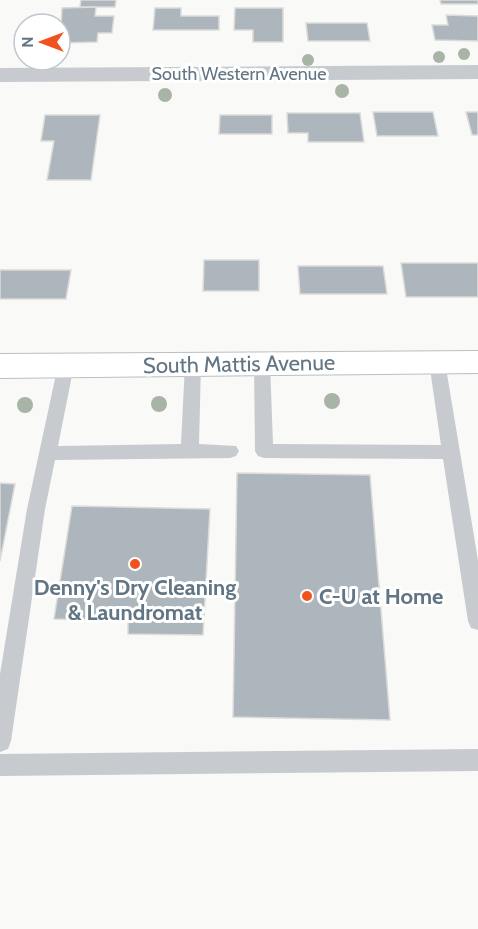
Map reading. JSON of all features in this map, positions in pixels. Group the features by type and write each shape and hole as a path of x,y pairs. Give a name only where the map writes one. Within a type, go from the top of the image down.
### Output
{"main road":[{"name":"South Mattis Avenue","path":"0,366 478,362"}],"street":[{"name":"South Western Avenue","path":"0,75 478,72"}],"lane":[{"path":"437,362 478,621"},
{"path":"262,363 264,451 452,452"},
{"path":"190,452 193,364"},
{"path":"0,741 36,510 66,365"},
{"path":"47,453 230,451"},
{"path":"0,765 478,760"}],"building":[{"path":"81,0 116,0 115,7 80,7"},
{"path":"440,0 478,0 478,4 441,4"},
{"path":"96,7 95,16 114,16 112,33 98,33 97,42 72,43 72,12 62,12 62,8"},
{"path":"155,8 181,8 181,16 219,16 219,30 153,30"},
{"path":"235,8 283,8 283,42 253,42 253,30 234,30"},
{"path":"446,15 478,16 478,41 435,40 432,25 448,25"},
{"path":"306,23 367,23 370,41 308,41"},
{"path":"373,112 433,112 438,136 377,136"},
{"path":"466,112 478,112 478,135 472,135"},
{"path":"287,113 360,113 364,142 308,142 308,133 288,133"},
{"path":"45,115 100,115 91,180 47,180 54,141 41,141"},
{"path":"220,115 272,115 272,134 219,134"},
{"path":"204,260 259,260 259,291 203,291"},
{"path":"401,263 478,263 478,297 406,297"},
{"path":"298,266 383,266 387,294 300,294"},
{"path":"0,270 71,270 66,299 0,299"},
{"name":"C-U at Home","path":"237,473 370,475 390,720 233,717"},
{"path":"0,483 15,484 0,561"},
{"name":"Denny's Dry Cleaning & Laundromat","path":"72,506 210,509 203,635 128,634 128,621 54,619"}],"place":[{"name":"Denny's Dry Cleaning & Laundromat","path":"135,564"},
{"name":"C-U at Home","path":"307,596"}]}
